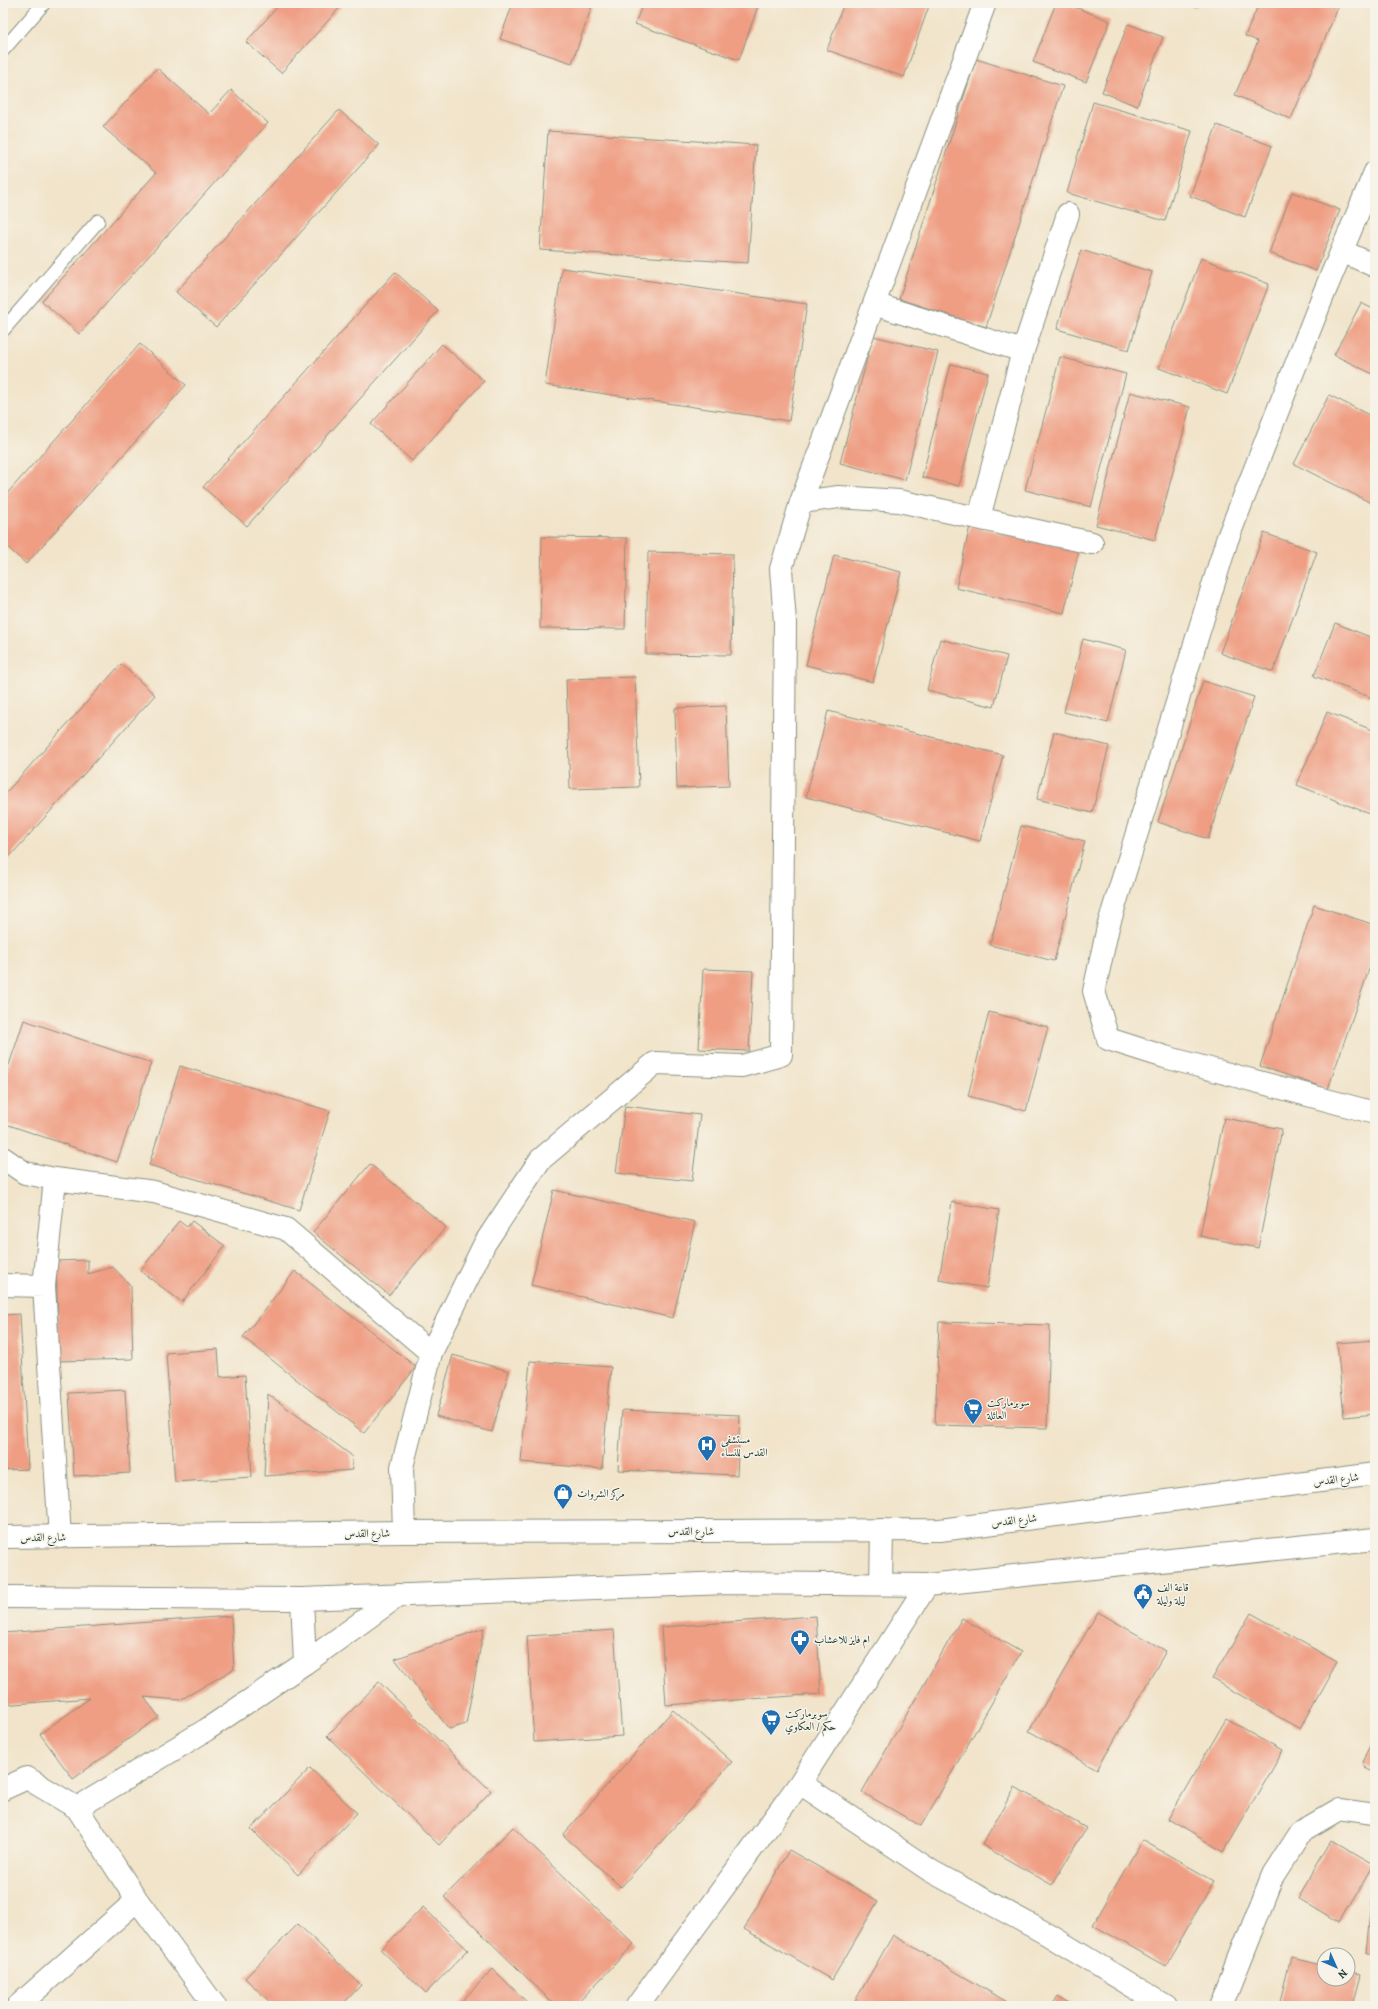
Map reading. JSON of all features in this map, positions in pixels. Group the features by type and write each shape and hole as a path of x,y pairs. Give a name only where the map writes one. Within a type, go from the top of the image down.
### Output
{"street":[{"path":"404,1532 402,1467 430,1353 485,1243 540,1160 655,1063 742,1066 781,1055 785,630 781,569 801,502 985,3"},
{"path":"1375,172 1342,251 1228,540 1108,927 1094,992 1108,1039 1165,1057 1375,1113"},
{"path":"979,518 1023,351 1068,214"},
{"path":"1342,251 1375,266"},
{"path":"874,304 1023,351"},
{"path":"801,502 838,497 899,501 1092,543"},
{"path":"3,1158 25,1173 55,1179 154,1192 286,1229 430,1353"},
{"path":"55,1179 44,1286 60,1537"},
{"path":"3,1285 44,1286"},
{"name":"شارع القدس","path":"3,1537 404,1532 940,1530 1375,1474"},
{"path":"881,1584 882,1530"},
{"path":"3,1598 302,1599 727,1583 927,1585 1375,1539"},
{"path":"637,2006 800,1783 927,1585"},
{"path":"77,1808 206,1730 305,1664 399,1595"},
{"path":"302,1599 305,1664"},
{"path":"3,1789 27,1778 77,1808 137,1900 215,2006"},
{"path":"800,1783 931,1871 1047,1934 1165,2006"},
{"path":"1221,2006 1272,1878 1301,1832 1339,1810 1375,1815"},
{"path":"18,2006 137,1900"}],"lane":[{"path":"3,50 44,3"},
{"path":"3,330 98,221"}],"building":[{"path":"281,3 344,3 281,73 246,42"},
{"path":"513,3 593,3 572,63 500,39"},
{"path":"643,3 759,3 739,60 635,24"},
{"path":"844,3 930,3 904,77 827,50"},
{"path":"1056,3 1065,3 1110,21 1086,82 1033,62"},
{"path":"1186,3 1198,3 1196,7"},
{"path":"1259,3 1340,3 1291,119 1235,95 1258,41 1245,36"},
{"path":"1128,24 1163,37 1137,106 1102,92"},
{"path":"976,59 1063,86 986,327 899,299"},
{"path":"157,68 209,114 231,90 268,123 79,334 42,301 156,173 103,127"},
{"path":"1093,102 1192,131 1165,221 1067,193"},
{"path":"339,110 379,145 216,327 176,292"},
{"path":"1217,125 1272,146 1245,217 1190,196"},
{"path":"548,131 756,145 748,263 540,250"},
{"path":"1292,192 1340,210 1316,271 1269,253"},
{"path":"1081,250 1152,272 1129,350 1057,329"},
{"path":"1201,258 1269,284 1227,394 1159,368"},
{"path":"562,268 807,304 789,421 545,385"},
{"path":"395,272 438,311 247,526 203,487"},
{"path":"1361,303 1375,310 1375,375 1334,355"},
{"path":"873,336 938,352 905,480 840,463"},
{"path":"140,344 186,385 26,564 3,543 3,498"},
{"path":"442,344 484,381 412,461 371,424"},
{"path":"1060,357 1126,374 1091,507 1025,490"},
{"path":"951,364 988,373 959,486 922,477"},
{"path":"1130,392 1190,407 1155,540 1096,525"},
{"path":"1329,395 1375,418 1375,505 1294,464"},
{"path":"970,526 1079,550 1064,613 956,588"},
{"path":"1264,533 1317,552 1273,672 1220,653"},
{"path":"542,537 627,538 625,629 540,628"},
{"path":"648,552 733,554 731,655 646,654"},
{"path":"834,555 901,572 873,682 806,665"},
{"path":"1335,623 1375,639 1375,699 1314,676"},
{"path":"940,639 1007,656 994,707 927,690"},
{"path":"1083,639 1126,650 1108,723 1064,712"},
{"path":"121,664 155,695 3,864 3,796"},
{"path":"635,677 639,787 570,789 566,679"},
{"path":"1203,681 1254,697 1208,839 1158,822"},
{"path":"726,706 729,786 677,788 675,708"},
{"path":"828,711 1003,755 980,841 806,797"},
{"path":"1327,712 1375,731 1375,816 1297,785"},
{"path":"1054,732 1109,746 1092,813 1037,799"},
{"path":"1021,826 1085,841 1054,961 990,945"},
{"path":"1314,905 1375,925 1375,952 1328,1089 1260,1066"},
{"path":"703,969 753,971 749,1051 699,1049"},
{"path":"989,1012 1048,1027 1026,1111 968,1096"},
{"path":"24,1020 151,1063 117,1162 3,1123 3,1083"},
{"path":"180,1066 330,1111 299,1210 149,1165"},
{"path":"625,1106 700,1115 692,1181 616,1173"},
{"path":"1224,1118 1282,1129 1258,1248 1200,1236"},
{"path":"370,1164 446,1227 389,1295 313,1232"},
{"path":"554,1190 695,1222 673,1318 531,1285"},
{"path":"952,1202 999,1210 987,1288 939,1280"},
{"path":"179,1221 187,1227 192,1221 225,1246 182,1302 140,1271"},
{"path":"88,1260 88,1274 113,1267 131,1286 133,1359 59,1361 56,1261"},
{"path":"295,1271 416,1367 364,1433 243,1337"},
{"path":"20,1314 28,1469 3,1470 3,1315"},
{"path":"939,1322 1050,1325 1047,1428 935,1425"},
{"path":"1375,1340 1375,1414 1344,1417 1337,1343"},
{"path":"218,1349 220,1377 245,1375 252,1477 175,1482 166,1353"},
{"path":"453,1355 509,1371 492,1432 436,1416"},
{"path":"530,1361 611,1367 602,1469 521,1462"},
{"path":"125,1390 130,1473 74,1476 69,1393"},
{"path":"268,1394 351,1455 353,1470 264,1476"},
{"path":"622,1410 740,1415 737,1475 618,1470"},
{"path":"1098,1612 1166,1651 1097,1770 1029,1731"},
{"path":"1251,1613 1337,1662 1300,1729 1212,1679"},
{"path":"231,1616 234,1669 180,1700 144,1697 159,1717 73,1779 40,1734 90,1698 3,1705 3,1633"},
{"path":"816,1616 821,1694 666,1705 661,1627"},
{"path":"962,1618 1021,1652 921,1826 862,1792"},
{"path":"484,1628 466,1724 449,1729 395,1659"},
{"path":"614,1630 622,1736 534,1742 527,1636"},
{"path":"379,1682 491,1791 439,1845 327,1736"},
{"path":"673,1710 732,1762 621,1887 563,1835"},
{"path":"1226,1719 1283,1751 1224,1852 1168,1819"},
{"path":"1375,1741 1375,1770 1363,1764"},
{"path":"310,1768 357,1813 298,1875 251,1829"},
{"path":"1015,1787 1086,1828 1052,1885 982,1845"},
{"path":"513,1827 634,1944 575,2006 556,2006 444,1897"},
{"path":"1142,1840 1214,1881 1165,1966 1093,1925"},
{"path":"1331,1840 1373,1864 1339,1922 1298,1897"},
{"path":"789,1850 878,1901 832,1980 744,1929"},
{"path":"1371,1900 1375,1900 1375,1954 1366,1953"},
{"path":"423,1907 468,1950 426,1993 381,1950"},
{"path":"298,1924 361,1985 341,2006 274,2006 245,1978"},
{"path":"893,1935 1007,2002 1005,2006 864,2006 855,2001"},
{"path":"1291,1958 1316,1964 1316,1987 1356,1987 1356,1974 1360,1975 1352,2006 1279,2006"},
{"path":"493,1969 531,2006 457,2006"},
{"path":"1058,1996 1075,2006 1052,2006"}],"place":[{"name":"سوبرماركت العائلة","path":"973,1425"},
{"name":"مستشفى القدس للنساء","path":"707,1462"},
{"name":"مركز الشروات","path":"563,1510"},
{"name":"قاعة الف ليلة وليلة","path":"1143,1610"},
{"name":"ام فايز للاعشاب","path":"800,1656"},
{"name":"سوبرماركت حكم / العكاوي","path":"771,1736"}]}
